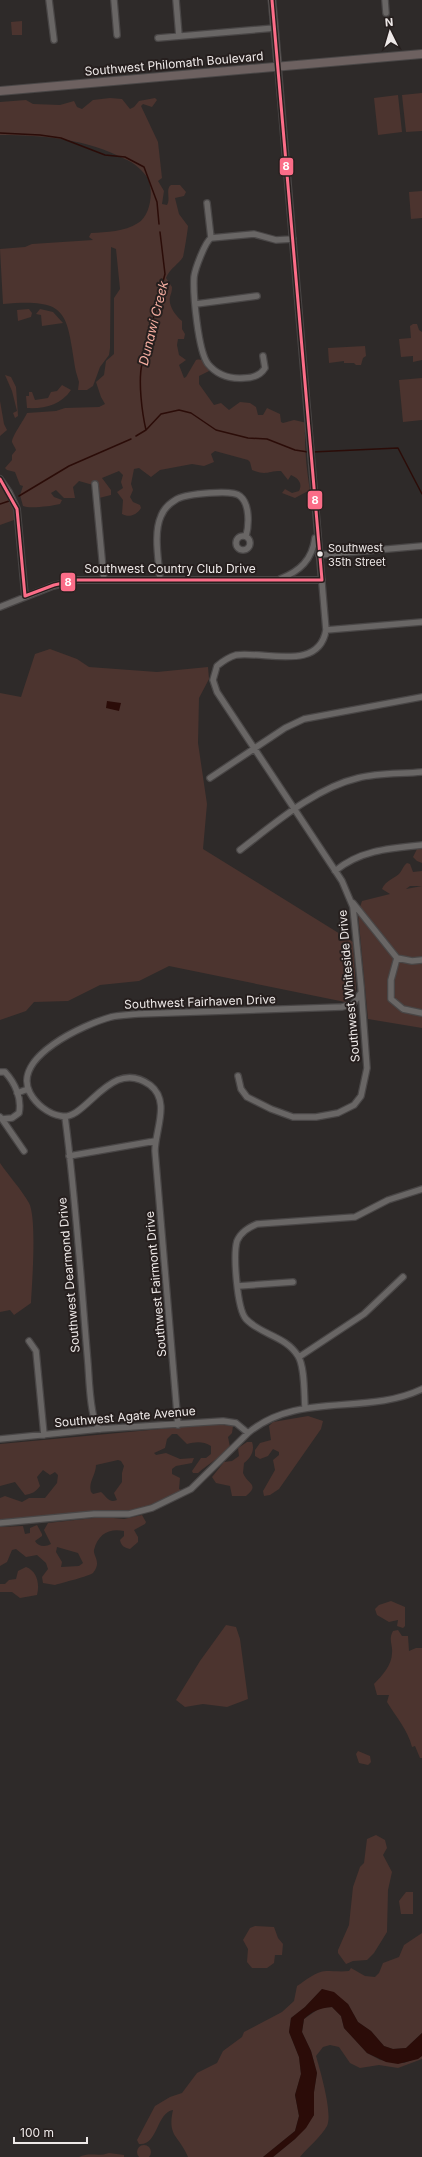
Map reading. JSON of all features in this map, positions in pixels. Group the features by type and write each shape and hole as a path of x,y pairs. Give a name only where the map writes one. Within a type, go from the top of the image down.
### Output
{"highway":[{"name":"Southwest Philomath Boulevard","path":"0,91 422,54"}],"main road":[{"path":"272,0 278,67"}],"street":[{"path":"49,0 54,40"},
{"path":"114,0 116,35"},
{"path":"176,0 179,36"},
{"path":"385,0 386,12"},
{"path":"158,38 274,28"},
{"path":"278,67 316,530 326,630 422,622"},
{"path":"207,203 211,238"},
{"path":"264,356 265,368 255,377 231,378 215,370 208,363 201,349 196,304 195,270 207,242 211,238 254,234 276,240 293,239"},
{"path":"196,304 230,301 256,296"},
{"path":"0,479 14,500 19,515 25,596"},
{"path":"95,484 104,580"},
{"path":"160,580 159,522 165,508 176,500 187,496 231,492 237,494 243,499 246,506 248,528 246,536"},
{"path":"276,580 293,574 304,565 313,550 316,530"},
{"path":"319,555 422,546"},
{"name":"Southwest Country Club Drive","path":"0,607 25,596 65,582 104,580 322,580"},
{"name":"Southwest Whiteside Drive","path":"238,1076 241,1090 247,1097 284,1114 299,1117 316,1117 338,1114 350,1108 361,1096 367,1071 352,900 335,871 217,692 213,680 215,670 221,663 236,655 297,657 308,654 320,645 326,630"},
{"path":"210,778 285,728 311,716 422,697"},
{"path":"240,850 295,810 331,788 356,778 422,772"},
{"path":"335,871 354,859 377,850 422,845"},
{"path":"352,900 397,958 422,960"},
{"path":"397,958 392,980 391,999 403,1009 422,1013"},
{"name":"Southwest Fairhaven Drive","path":"28,1089 28,1073 34,1061 42,1054 69,1034 110,1018 138,1014 342,1007 356,1001 361,993"},
{"path":"0,1072 5,1072 12,1080 21,1104 19,1113 12,1118 1,1118"},
{"path":"17,1093 28,1089 34,1100 44,1109 65,1117 83,1107 112,1082 124,1079 137,1080 146,1083 154,1089 160,1102 161,1110 155,1141 69,1156"},
{"name":"Southwest Dearmond Drive","path":"65,1117 82,1275 91,1395 96,1425 100,1429"},
{"path":"1,1118 24,1152"},
{"name":"Southwest Fairmont Drive","path":"155,1141 178,1425"},
{"path":"305,1407 299,1357 285,1341 247,1320 240,1309 236,1249 241,1234 247,1228 257,1224 355,1217 388,1200 422,1189"},
{"path":"299,1357 364,1314 403,1277"},
{"path":"238,1286 293,1282"},
{"path":"29,1341 36,1351 44,1435"},
{"path":"0,1522 94,1514 129,1514 152,1508 191,1489 248,1433 273,1416 305,1407 387,1400 422,1389"},
{"name":"Southwest Agate Avenue","path":"0,1439 100,1429 228,1421 236,1423 248,1433"}],"shaded area":[{"path":"22,21 22,35 12,35 11,22"},
{"path":"422,93 422,131 406,132 402,95"},
{"path":"398,95 402,132 378,135 374,98"},
{"path":"110,98 122,99 130,109 139,101 155,98 157,100 152,107 143,104 141,106 158,142 162,178 158,181 164,191 162,204 167,205 168,203 168,189 171,185 180,185 186,192 184,196 175,198 179,214 188,226 184,255 166,278 172,287 170,297 171,307 182,321 182,329 185,334 184,339 178,339 177,345 179,355 186,360 179,365 184,378 196,360 201,360 207,364 209,371 199,376 199,384 214,405 221,403 229,410 240,402 250,403 256,407 258,415 263,415 267,408 280,414 281,422 283,423 294,420 307,423 305,432 305,449 310,490 295,498 282,493 285,489 292,493 299,491 300,483 294,476 291,475 288,480 281,471 264,473 257,472 252,470 248,460 215,451 211,454 214,462 204,466 192,464 160,470 151,477 139,468 134,469 131,484 133,490 130,497 133,502 140,505 141,508 130,516 122,514 123,500 117,492 123,488 121,482 123,475 119,471 102,478 111,490 111,495 99,498 93,485 79,481 73,487 75,498 64,498 56,490 51,493 54,497 62,500 60,504 26,507 23,506 20,495 23,486 20,485 15,472 5,468 12,460 12,455 16,450 12,442 27,413 56,411 65,408 99,407 105,404 96,382 104,375 106,361 114,354 114,298 120,289 116,249 111,247 109,355 100,367 93,386 87,390 78,390 79,382 70,336 66,323 61,314 53,307 41,304 3,304 0,249 25,247 32,244 93,240 89,237 91,233 115,231 133,226 142,220 148,209 151,190 148,179 141,170 131,162 110,152 80,143 48,137 0,135 0,102 26,100 33,104 60,105 74,101 77,107 82,109 93,100"},
{"path":"422,191 422,218 411,219 409,192"},
{"path":"29,309 32,313 31,317 18,321 17,310"},
{"path":"40,309 53,312 63,323 42,326 41,315 36,314"},
{"path":"417,324 419,330 422,332 422,360 413,362 413,356 401,357 399,339 411,338 410,326"},
{"path":"365,346 366,356 363,358 361,365 344,363 344,361 329,363 328,348"},
{"path":"5,375 11,377 16,387 18,416 15,418 13,413 17,411 12,391"},
{"path":"422,378 422,420 403,422 399,380"},
{"path":"62,385 71,390 57,403 40,408 27,408 26,396 29,396 29,392 32,392 35,400 48,398 51,392 57,391"},
{"path":"0,401 4,424 7,430 0,436"},
{"path":"0,479 11,499 15,514 14,520 0,525"},
{"path":"50,649 77,659 89,667 157,672 208,667 209,679 199,698 198,743 207,804 203,849 353,942 356,990 351,998 345,1002 169,966 139,981 100,985 68,1001 34,1002 26,1011 0,1020 0,693 21,697 35,654"},
{"path":"107,701 121,703 119,711 106,708"},
{"path":"422,844 422,863 413,857 418,847"},
{"path":"407,863 410,864 413,872 422,871 422,886 422,1028 368,1019 358,913 362,901 390,894 382,889 387,882 399,874","holes":["410,886 422,886 406,889"]},
{"path":"0,1163 29,1203 33,1222 31,1303 14,1315 10,1310 0,1312"},
{"path":"308,1416 323,1421 321,1429 279,1489 270,1495 264,1496 263,1491 275,1470 273,1460 279,1455 279,1452 273,1449 268,1456 260,1459 255,1456 255,1450 260,1443 271,1440 269,1426 273,1422"},
{"path":"214,1424 233,1426 232,1433 228,1437 230,1447 198,1473 193,1473 192,1471 201,1458 206,1458 211,1454 211,1446 199,1442 187,1444 177,1434 172,1434 167,1439 165,1448 154,1453 156,1455 166,1453 180,1459 194,1458 192,1463 176,1466 172,1469 172,1474 180,1478 179,1489 182,1490 175,1495 155,1504 125,1511 0,1520 0,1498 5,1496 22,1502 29,1498 45,1498 57,1483 58,1475 55,1472 50,1475 43,1470 37,1477 40,1486 37,1490 25,1495 15,1482 0,1486 0,1444","holes":["118,1460 121,1461 124,1466 122,1482 114,1493 117,1500 112,1501 101,1492 93,1494 90,1488 96,1465"]},
{"path":"247,1442 252,1442 253,1451 249,1459 244,1463 243,1473 253,1487 246,1496 232,1496 230,1486 216,1483 212,1477 224,1462 232,1461 239,1456 238,1448"},
{"path":"142,1515 146,1522 145,1524 134,1530 138,1537 138,1542 128,1549 122,1545 120,1540 124,1536 124,1531 114,1530 105,1533 98,1540 94,1550 97,1562 96,1569 93,1573 87,1576 55,1585 43,1583 42,1577 48,1569 46,1563 37,1555 26,1557 16,1549 12,1550 7,1562 0,1566 0,1527 23,1526 25,1534 30,1533 30,1528 37,1525 42,1536 35,1541 40,1545 47,1546 51,1544 44,1530 48,1523 103,1517 124,1519","holes":["57,1547 78,1553 83,1563 79,1566 61,1567 62,1562 56,1552"]},
{"path":"26,1567 33,1572 37,1578 37,1595 20,1598 12,1592 0,1592 0,1584 5,1584 9,1580 16,1579 18,1571"},
{"path":"391,1601 405,1607 405,1626 403,1628 397,1626 398,1620 389,1622 377,1615 375,1609 379,1605"},
{"path":"226,1625 236,1627 240,1639 248,1699 227,1707 203,1704 185,1707 176,1700 200,1661"},
{"path":"398,1630 402,1636 408,1636 409,1651 416,1648 422,1648 422,1758 420,1758 415,1746 412,1747 405,1729 387,1702 389,1695 377,1695 374,1684 383,1674 390,1662 392,1657 391,1637 393,1631"},
{"path":"358,1751 370,1756 371,1762 368,1765 359,1763 356,1754"},
{"path":"376,1835 385,1840 387,1848 383,1855 392,1872 388,1890 387,1932 374,1953 367,1960 353,1961 346,1964 338,1953 338,1950 349,1925 353,1887 360,1867 364,1863 367,1839"},
{"path":"406,1892 413,1892 413,1914 401,1914 399,1901"},
{"path":"255,1926 274,1927 278,1938 283,1944 282,1955 275,1955 274,1963 267,1968 252,1968 247,1962 248,1949 243,1940 250,1928"},
{"path":"422,1933 422,2033 406,2048 393,2049 384,2046 371,2031 358,2022 348,2004 322,1989 305,2007 291,2018 289,2032 299,2057 301,2074 295,2095 299,2116 295,2131 263,2157 188,2157 173,2131 173,2110 167,2112 163,2117 150,2140 139,2144 137,2140 155,2106 170,2097 182,2093 197,2073 217,2063 223,2051 242,2037 244,2032 282,2012 294,2001 297,1986 322,1971 349,1971 351,1968 365,1976 375,1977 379,1973 383,1963 399,1957 404,1945"},
{"path":"322,1989 334,1992 348,2004 358,2022 371,2031 384,2046 393,2049 406,2048 422,2033 422,2056 418,2059 398,2064 386,2062 367,2053 344,2028 341,2016 332,2007 323,2008 313,2012 304,2019 302,2032 311,2051 317,2073 314,2092 314,2115 306,2128 295,2139 273,2157 263,2157 295,2131 299,2116 295,2095 301,2074 299,2057 289,2032 291,2018 305,2007"},
{"path":"332,2007 341,2016 344,2028 367,2053 380,2060 404,2063 422,2056 422,2059 398,2068 379,2065 360,2068 350,2063 339,2047 330,2045 323,2047 316,2056 327,2102 327,2126 300,2157 273,2157 295,2139 314,2115 314,2092 317,2073 311,2051 302,2032 304,2019 320,2008"},
{"path":"144,2145 149,2147 151,2152 149,2157 144,2159 139,2157 137,2152 139,2147"},
{"path":"109,2153 124,2155 124,2157 79,2157 86,2155 102,2155"}],"waterway":[{"name":"Dunawi Creek","path":"0,133 40,135 61,138 105,155 125,157 144,167 157,202 159,224"},
{"name":"Dunawi Creek","path":"160,232 165,274 150,331 149,344 143,360 140,379 143,415 146,430 161,414 179,410 191,413 216,430 248,438 267,439 295,450 308,452"},
{"path":"136,436 146,430"},
{"path":"19,496 69,466 131,439"},
{"name":"Dunawi Creek","path":"312,452 398,448 422,494"},
{"path":"0,504 9,501"}],"transit line":[{"name":"8","path":"0,479 17,509 25,596 54,585 77,580 322,580 272,0"}],"place":[{"name":"Southwest 35th Street","path":"320,554"}]}
